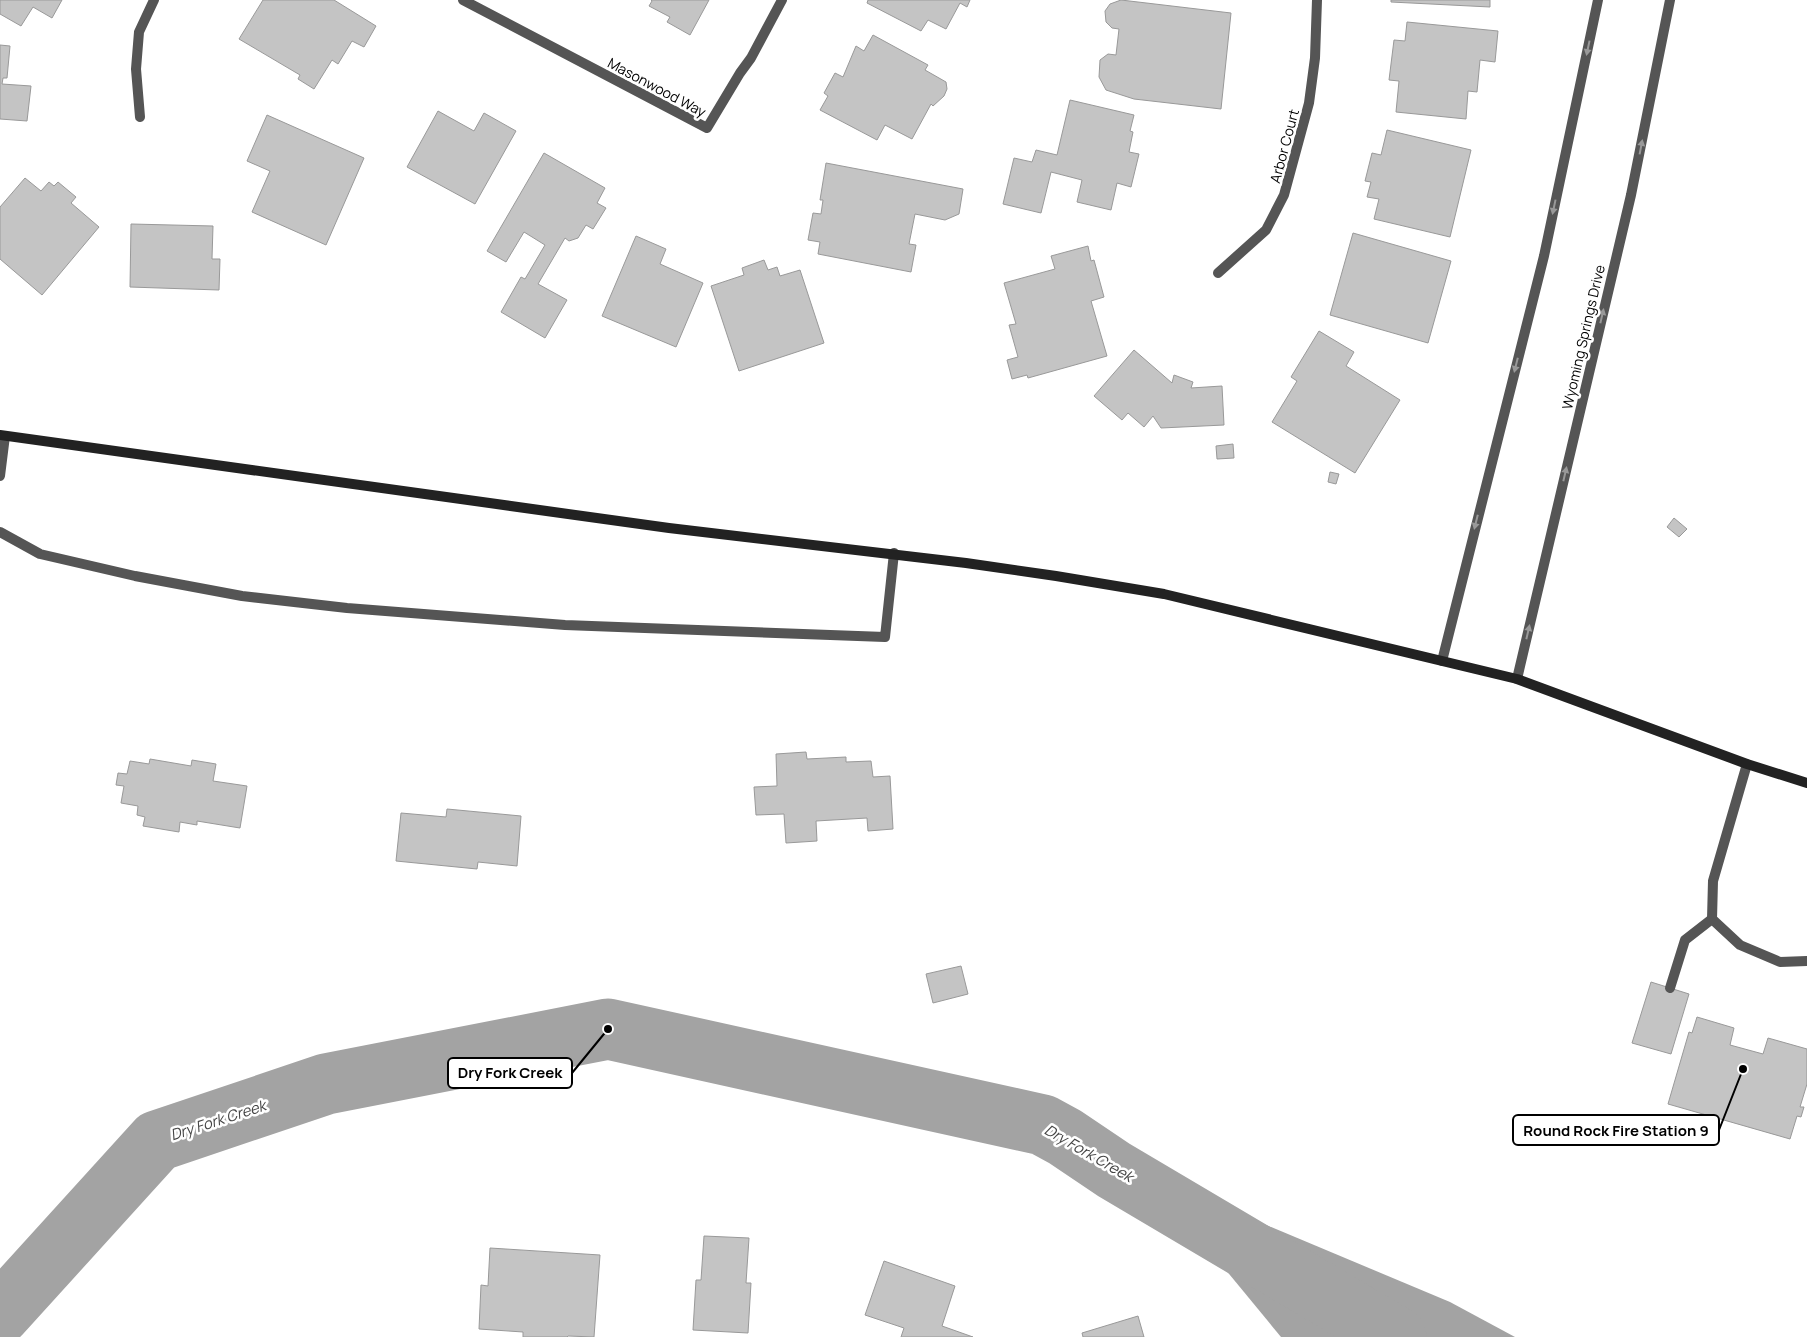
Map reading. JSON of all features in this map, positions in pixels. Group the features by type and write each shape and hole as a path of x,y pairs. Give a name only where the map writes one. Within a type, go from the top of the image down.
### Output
{"main road":[{"path":"2,435 669,528 894,553 1056,576 1164,594 1442,660 1517,680 1747,764 1807,783"}],"street":[{"path":"140,117 136,69 139,32 154,0"},
{"name":"Masonwood Way","path":"463,0 707,128 751,58 782,0"},
{"name":"Arbor Court","path":"1218,272 1266,230 1284,195 1309,103 1315,58 1317,0"},
{"path":"1442,660 1544,256 1598,0"},
{"name":"Wyoming Springs Drive","path":"1517,680 1631,195 1670,0"},
{"path":"0,476 2,435"},
{"path":"0,532 40,554 135,576 252,597 347,608 565,625 885,636 894,553"},
{"path":"1747,764 1712,881 1712,919 1740,946 1780,962 1807,961"},
{"path":"1670,988 1685,940 1712,919"}],"shaded area":[{"path":"1221,1206 1450,1302 1515,1337 1281,1337 1225,1269"}],"building":[{"path":"0,0 62,0 52,18 33,7 21,26 0,14"},
{"path":"263,0 334,0 376,26 364,47 352,41 338,64 332,60 314,89 298,79 300,75 239,39"},
{"path":"651,0 709,0 690,35 667,22 670,17 649,6"},
{"path":"868,0 970,0 967,7 960,3 946,29 928,20 921,31 867,3"},
{"path":"1121,0 1231,13 1221,109 1134,99 1106,90 1099,77 1100,60 1108,54 1116,55 1119,29 1112,28 1106,22 1105,11 1110,4"},
{"path":"1391,0 1490,0 1490,7 1391,2"},
{"path":"1407,22 1498,31 1495,62 1480,60 1477,92 1468,91 1466,119 1396,112 1399,81 1389,80 1394,40 1405,41"},
{"path":"873,35 928,65 925,70 946,82 947,89 944,96 933,106 931,104 912,139 885,125 877,140 820,110 828,96 824,93 835,73 843,77 856,46 864,51"},
{"path":"0,45 10,46 7,78 3,78 2,84 31,86 27,121 0,119"},
{"path":"1070,100 1134,115 1130,131 1133,132 1129,152 1139,154 1131,187 1117,183 1111,210 1077,202 1082,180 1051,172 1041,213 1003,204 1014,158 1032,162 1036,150 1057,155"},
{"path":"438,111 474,131 484,113 516,131 475,204 407,167"},
{"path":"267,115 364,158 326,245 252,212 270,171 247,161"},
{"path":"1387,130 1471,150 1450,237 1374,219 1379,199 1367,197 1371,182 1365,181 1372,153 1381,155"},
{"path":"544,153 605,188 597,203 606,208 593,229 586,225 578,238 569,241 565,238 538,284 567,300 545,338 501,312 521,277 525,279 545,245 524,232 506,262 487,251"},
{"path":"826,163 963,189 959,214 945,220 915,214 909,244 916,245 911,272 818,254 820,242 808,240 813,213 821,214 823,200 820,200"},
{"path":"25,178 41,191 49,182 54,186 58,182 76,197 71,203 99,227 42,295 0,259 0,207"},
{"path":"131,224 213,226 212,259 220,259 219,290 130,287"},
{"path":"1353,233 1451,261 1428,343 1330,315"},
{"path":"636,236 666,249 660,264 703,283 676,347 602,316"},
{"path":"1088,246 1091,261 1094,260 1104,297 1091,301 1107,356 1028,378 1027,375 1012,379 1007,360 1018,357 1009,325 1016,324 1004,283 1055,269 1051,256"},
{"path":"764,260 768,270 777,267 780,276 800,270 824,343 739,371 711,286 744,275 742,268"},
{"path":"1319,331 1354,352 1346,366 1400,400 1355,473 1272,422 1297,381 1291,377"},
{"path":"1134,350 1172,383 1174,375 1193,382 1191,388 1222,386 1224,425 1161,428 1153,416 1144,427 1128,413 1122,420 1094,396"},
{"path":"1233,444 1234,458 1217,459 1216,446"},
{"path":"1330,472 1339,474 1336,484 1328,482"},
{"path":"1674,518 1687,529 1679,537 1667,527"},
{"path":"806,752 807,759 846,757 846,762 871,761 873,777 890,776 893,829 868,831 867,818 816,821 817,841 786,843 784,814 756,815 754,787 777,786 776,754"},
{"path":"150,759 191,766 192,760 216,764 213,781 247,786 240,828 197,821 197,825 180,822 179,832 143,826 145,817 137,815 138,806 121,803 124,786 116,785 118,773 127,774 130,761 149,764"},
{"path":"447,809 521,816 517,866 478,862 477,869 396,861 401,813 446,817"},
{"path":"961,966 968,994 933,1003 926,974"},
{"path":"1651,982 1689,994 1671,1054 1632,1043"},
{"path":"1697,1017 1734,1028 1730,1045 1763,1054 1768,1038 1807,1049 1807,1084 1800,1107 1804,1107 1801,1117 1797,1116 1790,1139 1668,1104 1689,1032 1692,1033"},
{"path":"704,1236 749,1238 746,1283 751,1283 748,1333 693,1330 696,1280 701,1280"},
{"path":"490,1248 600,1255 594,1337 523,1337 523,1332 479,1329 481,1285 488,1286"},
{"path":"884,1261 955,1286 942,1326 973,1337 901,1337 904,1328 865,1315"},
{"path":"1138,1316 1144,1337 1083,1337 1082,1333"}],"waterway":[{"name":"Dry Fork Creek","path":"0,1314 157,1141 326,1084 608,1029 1043,1125 1065,1137 1114,1170 1396,1337"}],"place":[{"name":"Dry Fork Creek","path":"608,1029"},
{"name":"Round Rock Fire Station 9","path":"1743,1069"}]}
